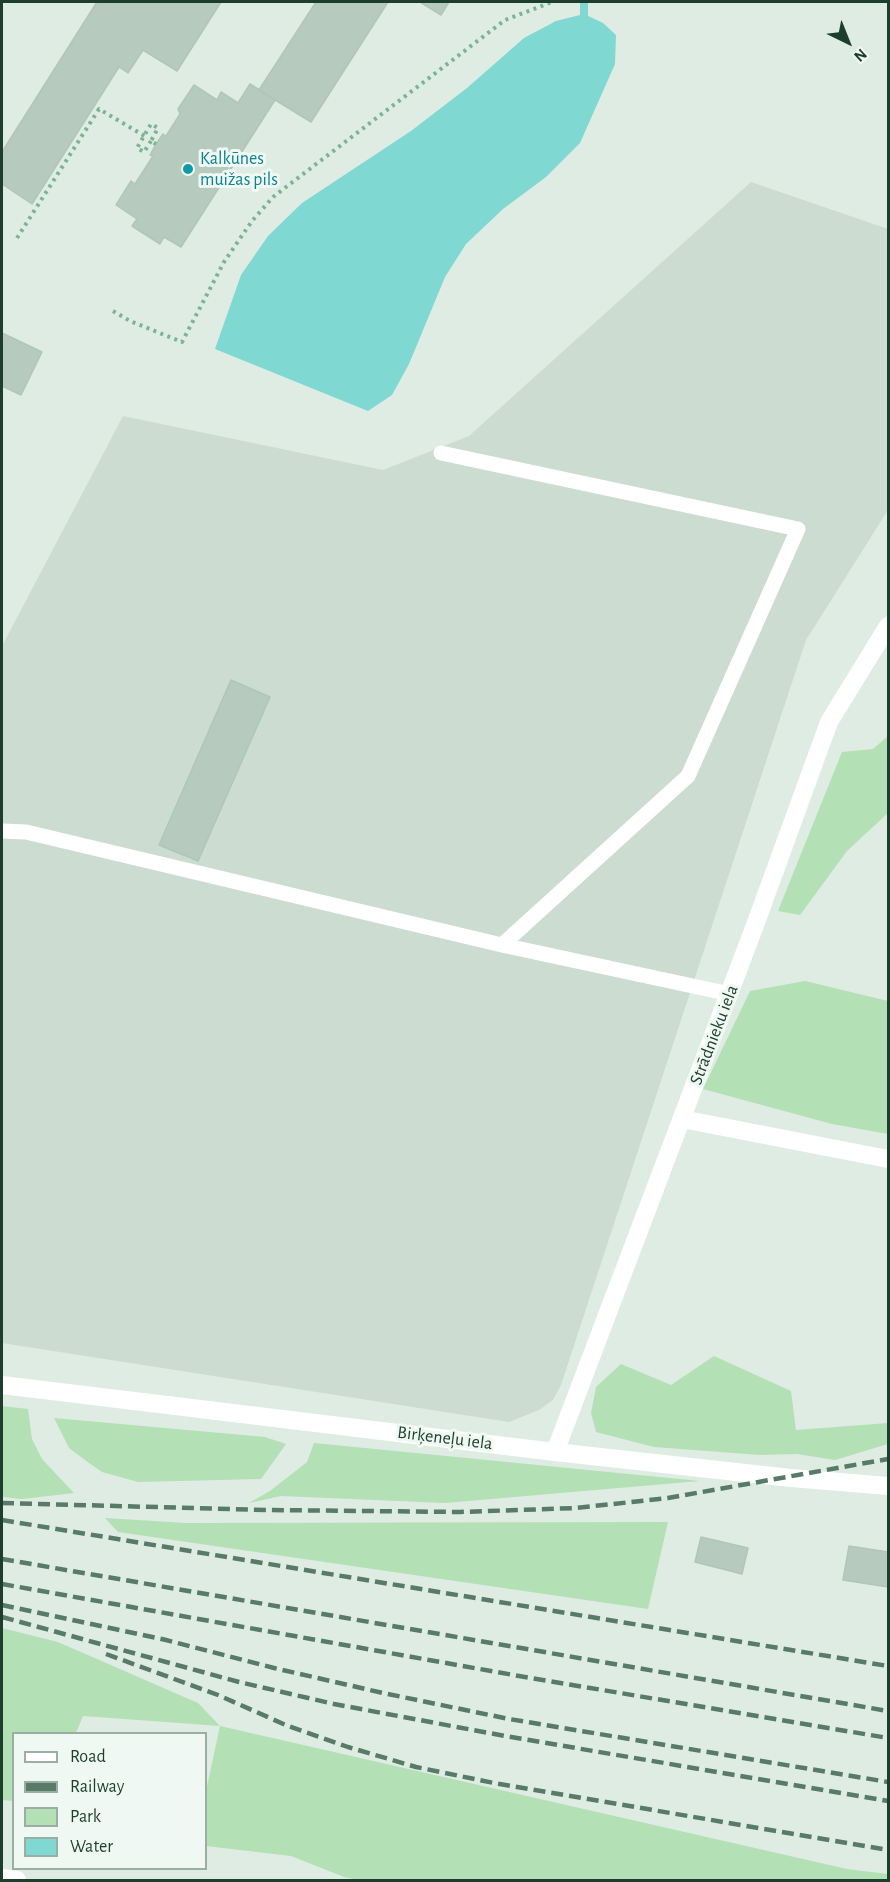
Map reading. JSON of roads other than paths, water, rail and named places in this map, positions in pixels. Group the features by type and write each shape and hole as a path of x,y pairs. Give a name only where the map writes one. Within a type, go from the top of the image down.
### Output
{"street":[{"name":"Strādnieku iela","path":"555,1452 730,994 829,722 888,626"},
{"path":"682,1119 888,1160"},
{"name":"Birķeneļu iela","path":"2,1385 555,1452 791,1478 888,1486"},
{"path":"2,1878 17,1881"}],"lane":[{"path":"441,453 798,530 688,776 502,945"},
{"path":"2,831 26,832 502,945 730,994"}],"water":[{"path":"584,14 603,23 616,35 615,64 580,143 546,177 503,209 466,244 445,277 409,364 392,395 368,411 215,349 241,275 268,236 302,203 411,131 467,88 524,38 556,21"}],"waterway":[{"path":"584,2 584,14"}],"railway":[{"path":"2,1503 460,1512 576,1508 668,1498 888,1459"},
{"path":"2,1520 888,1666"},
{"path":"2,1559 888,1711"},
{"path":"2,1584 519,1676 888,1738"},
{"path":"2,1605 166,1640 383,1693 509,1719 888,1782"},
{"path":"2,1617 239,1682 334,1704 505,1736 888,1801"},
{"path":"106,1654 218,1695 288,1726 416,1767 494,1783 888,1850"}],"place":[{"name":"Kalkūnes muižas pils","path":"188,169"}]}
